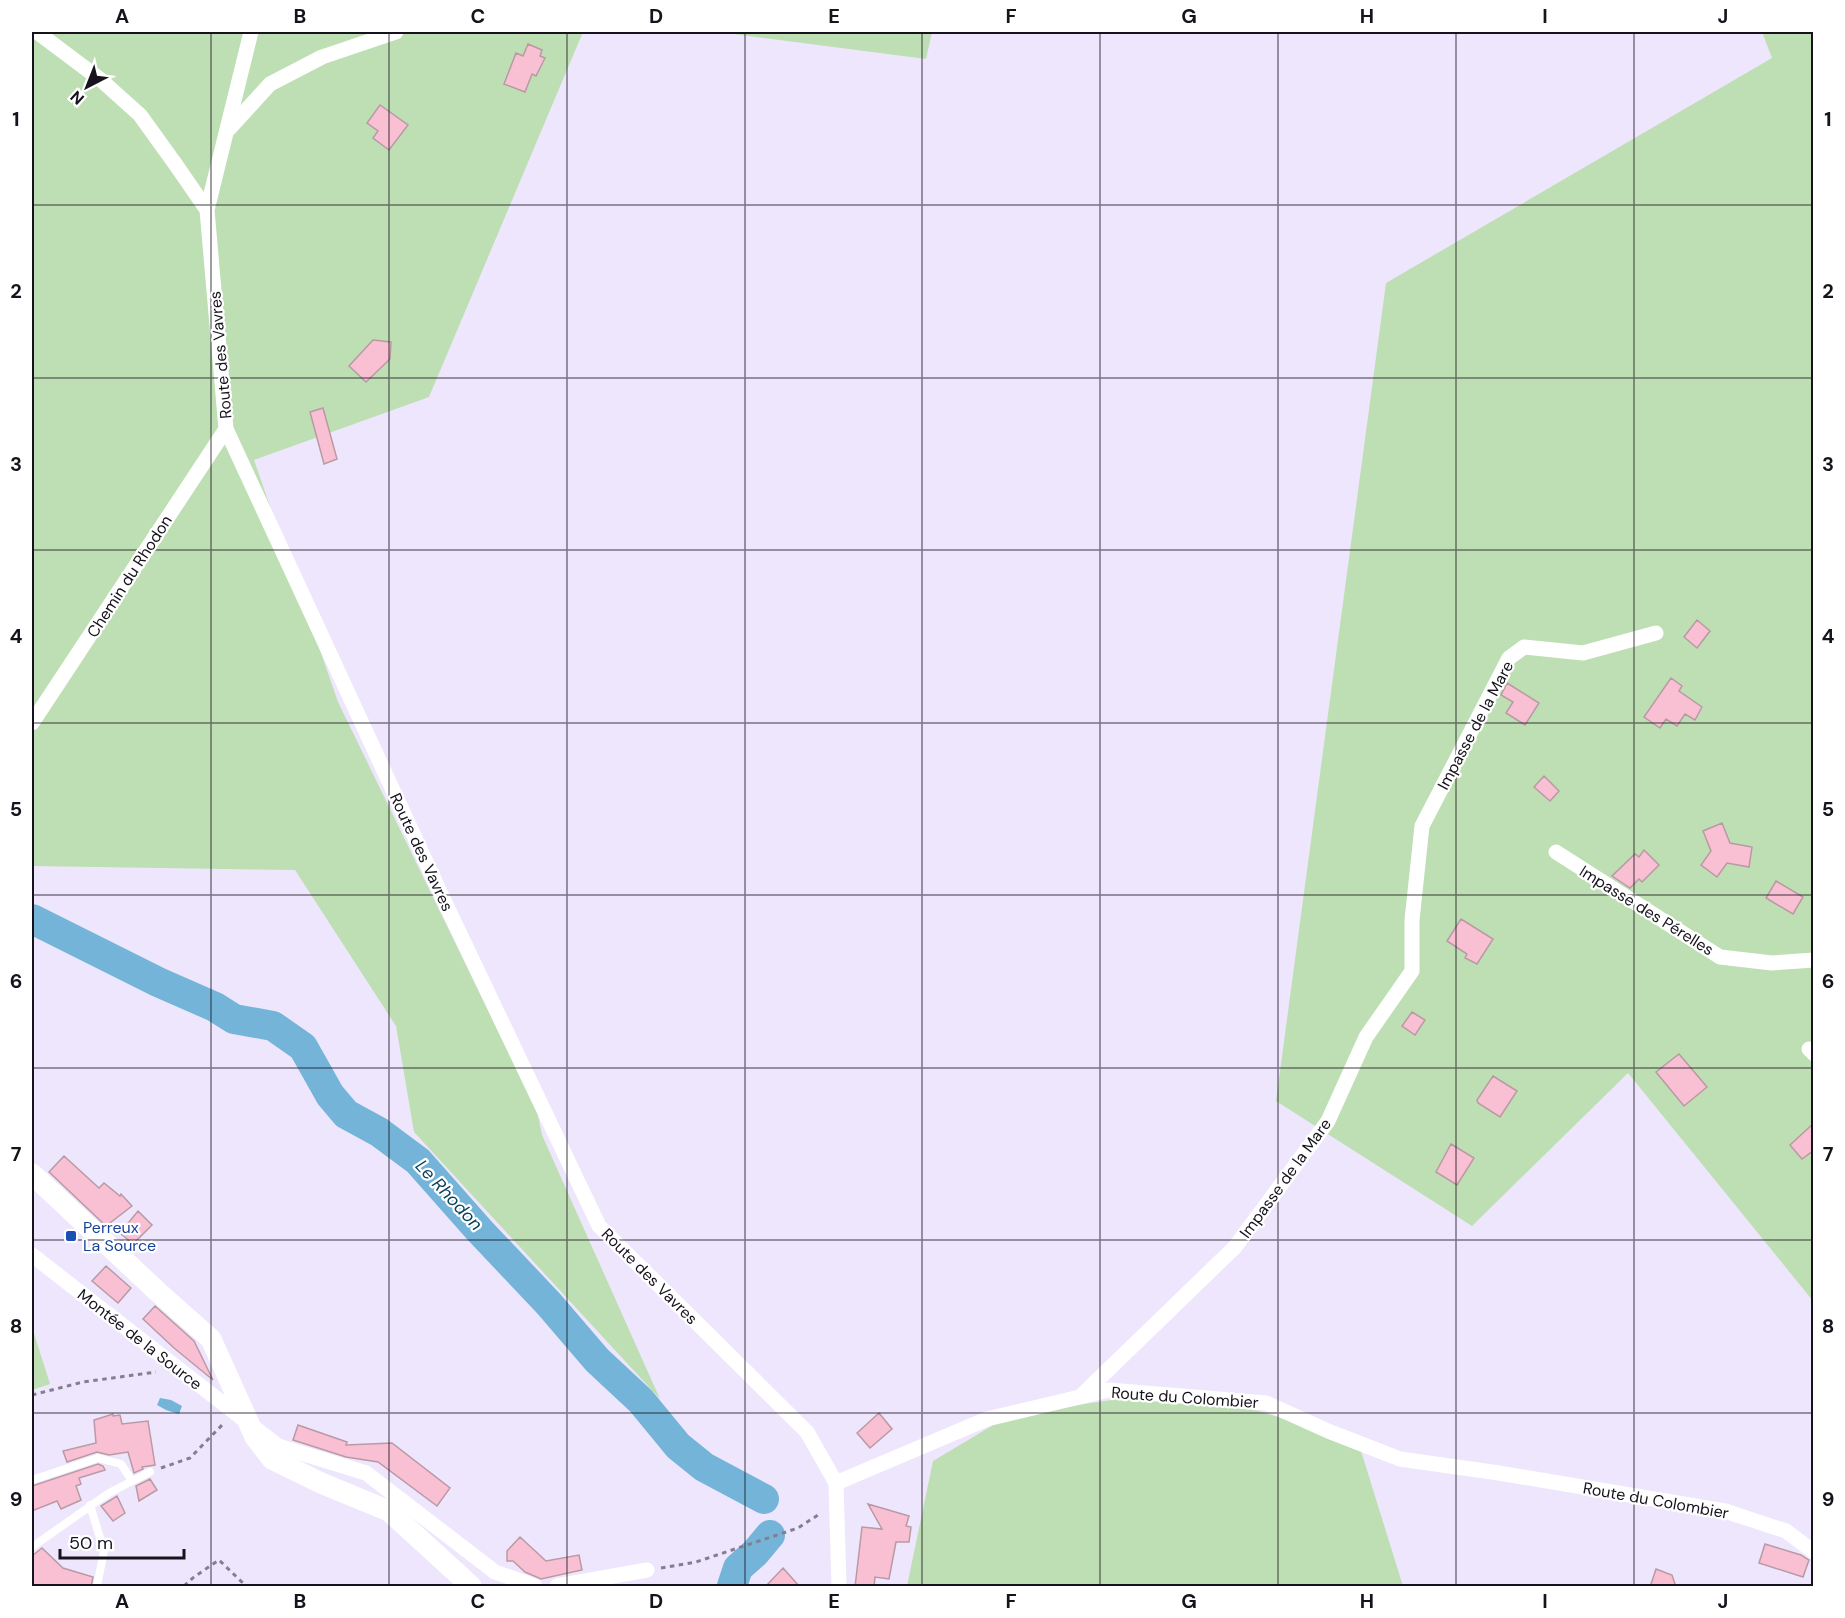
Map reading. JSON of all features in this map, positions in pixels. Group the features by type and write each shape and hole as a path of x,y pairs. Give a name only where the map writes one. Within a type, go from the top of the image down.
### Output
{"main road":[{"path":"32,1174 158,1293 211,1339 242,1418 272,1459 321,1483 389,1511 471,1587"}],"street":[{"path":"37,32 100,80 140,115 207,210"},
{"name":"Route des Vavres","path":"251,32 207,210 226,429 440,892 599,1226 807,1432 836,1484 839,1587"},
{"path":"227,131 270,84 322,57 396,32"},
{"name":"Chemin du Rhodon","path":"32,723 226,429"},
{"name":"Impasse de la Mare","path":"1080,1397 1235,1247 1328,1121 1366,1037 1412,971 1412,920 1422,826 1509,658 1524,647 1583,653 1656,633"},
{"name":"Impasse des Pérelles","path":"1556,852 1720,957 1772,963 1814,960"},
{"name":"Montée de la Source","path":"32,1255 278,1446 366,1473 495,1572 535,1587"},
{"name":"Route du Colombier","path":"836,1484 987,1419 1108,1390 1266,1403 1328,1431 1400,1459 1499,1473 1725,1511 1786,1531 1814,1552"},
{"path":"557,1587 647,1570"}],"lane":[{"path":"32,1480 98,1458 122,1464 132,1481"},
{"path":"32,1547 90,1505 150,1472"},
{"path":"90,1505 104,1551 97,1587"}],"path":[{"path":"32,1395 83,1382 159,1372"},
{"path":"150,1472 190,1458 242,1418"},
{"path":"647,1570 696,1562 798,1528 838,1503"},
{"path":"184,1587 194,1577 219,1560 246,1587"}],"green space":[{"path":"32,32 583,32 429,397 254,460 338,702 537,1111 542,1135 660,1399 414,1132 396,1026 295,870 32,866"},
{"path":"718,32 932,32 926,59"},
{"path":"1762,32 1813,32 1813,1301 1628,1073 1472,1226 1276,1101 1386,283 1772,58"},
{"path":"32,1327 50,1384 32,1390"},
{"path":"1187,1389 1307,1426 1361,1451 1403,1586 907,1586 933,1461 1010,1415"}],"water":[{"path":"160,1398 171,1400 182,1406 179,1414 157,1405"}],"building":[{"path":"528,44 542,50 540,56 545,58 536,76 532,74 525,92 504,84 516,53 523,56"},
{"path":"380,105 408,125 389,150 373,138 378,131 367,123"},
{"path":"373,340 391,342 390,359 366,382 349,366"},
{"path":"323,408 337,459 324,464 310,412"},
{"path":"1697,620 1710,631 1697,648 1684,637"},
{"path":"1671,678 1682,686 1679,691 1702,707 1695,720 1685,714 1677,726 1666,719 1660,728 1644,717"},
{"path":"1507,683 1539,703 1525,725 1506,713 1513,702 1501,695"},
{"path":"1544,776 1559,791 1550,801 1534,787"},
{"path":"1722,823 1730,843 1752,847 1749,867 1727,863 1717,877 1701,865 1711,851 1703,831"},
{"path":"1644,850 1659,865 1642,882 1639,879 1630,888 1612,876 1635,854 1639,857"},
{"path":"1776,881 1803,897 1793,914 1766,898"},
{"path":"1461,919 1493,939 1477,964 1465,958 1467,954 1447,941"},
{"path":"1412,1012 1425,1020 1415,1035 1402,1026"},
{"path":"1679,1054 1707,1087 1684,1106 1656,1072"},
{"path":"1493,1076 1517,1091 1500,1117 1478,1103 1477,1100"},
{"path":"1814,1123 1814,1150 1802,1159 1790,1145"},
{"path":"1451,1144 1474,1158 1457,1185 1436,1172"},
{"path":"64,1156 99,1188 104,1183 120,1196 121,1194 132,1206 106,1226 49,1172"},
{"path":"138,1211 152,1225 133,1244 120,1233"},
{"path":"106,1266 131,1288 118,1303 92,1281"},
{"path":"155,1306 194,1341 213,1380 143,1319"},
{"path":"879,1413 892,1429 870,1448 857,1433"},
{"path":"113,1414 113,1416 120,1415 122,1424 148,1421 155,1465 142,1467 143,1469 134,1473 128,1452 109,1455 97,1452 67,1462 63,1451 96,1443 94,1420"},
{"path":"298,1425 347,1442 346,1445 392,1443 450,1488 437,1506 378,1462 346,1457 293,1440"},
{"path":"98,1464 105,1470 79,1478 81,1484 76,1486 81,1500 61,1509 57,1501 32,1511 32,1486"},
{"path":"150,1479 157,1490 139,1501 136,1486"},
{"path":"117,1496 125,1513 113,1521 101,1506"},
{"path":"868,1504 909,1516 906,1526 911,1527 909,1542 896,1542 889,1579 875,1577 874,1587 855,1587 862,1527 882,1529"},
{"path":"520,1537 546,1561 579,1555 582,1570 541,1579 525,1572 513,1561 507,1561 507,1551"},
{"path":"1765,1544 1801,1555 1809,1560 1803,1577 1759,1563"},
{"path":"42,1548 63,1568 93,1577 91,1587 32,1587 32,1556"},
{"path":"783,1568 800,1587 765,1587"},
{"path":"1656,1569 1672,1575 1676,1587 1650,1587"}],"waterway":[{"name":"Le Rhodon","path":"32,919 158,982 215,1007 234,1019 273,1026 303,1047 330,1095 346,1114 379,1132 418,1161 597,1360 641,1401 678,1446 704,1467 764,1499"},
{"name":"Le Rhodon","path":"732,1586 738,1568 770,1535"}],"place":[{"name":"Perreux La Source","path":"71,1236"}]}
